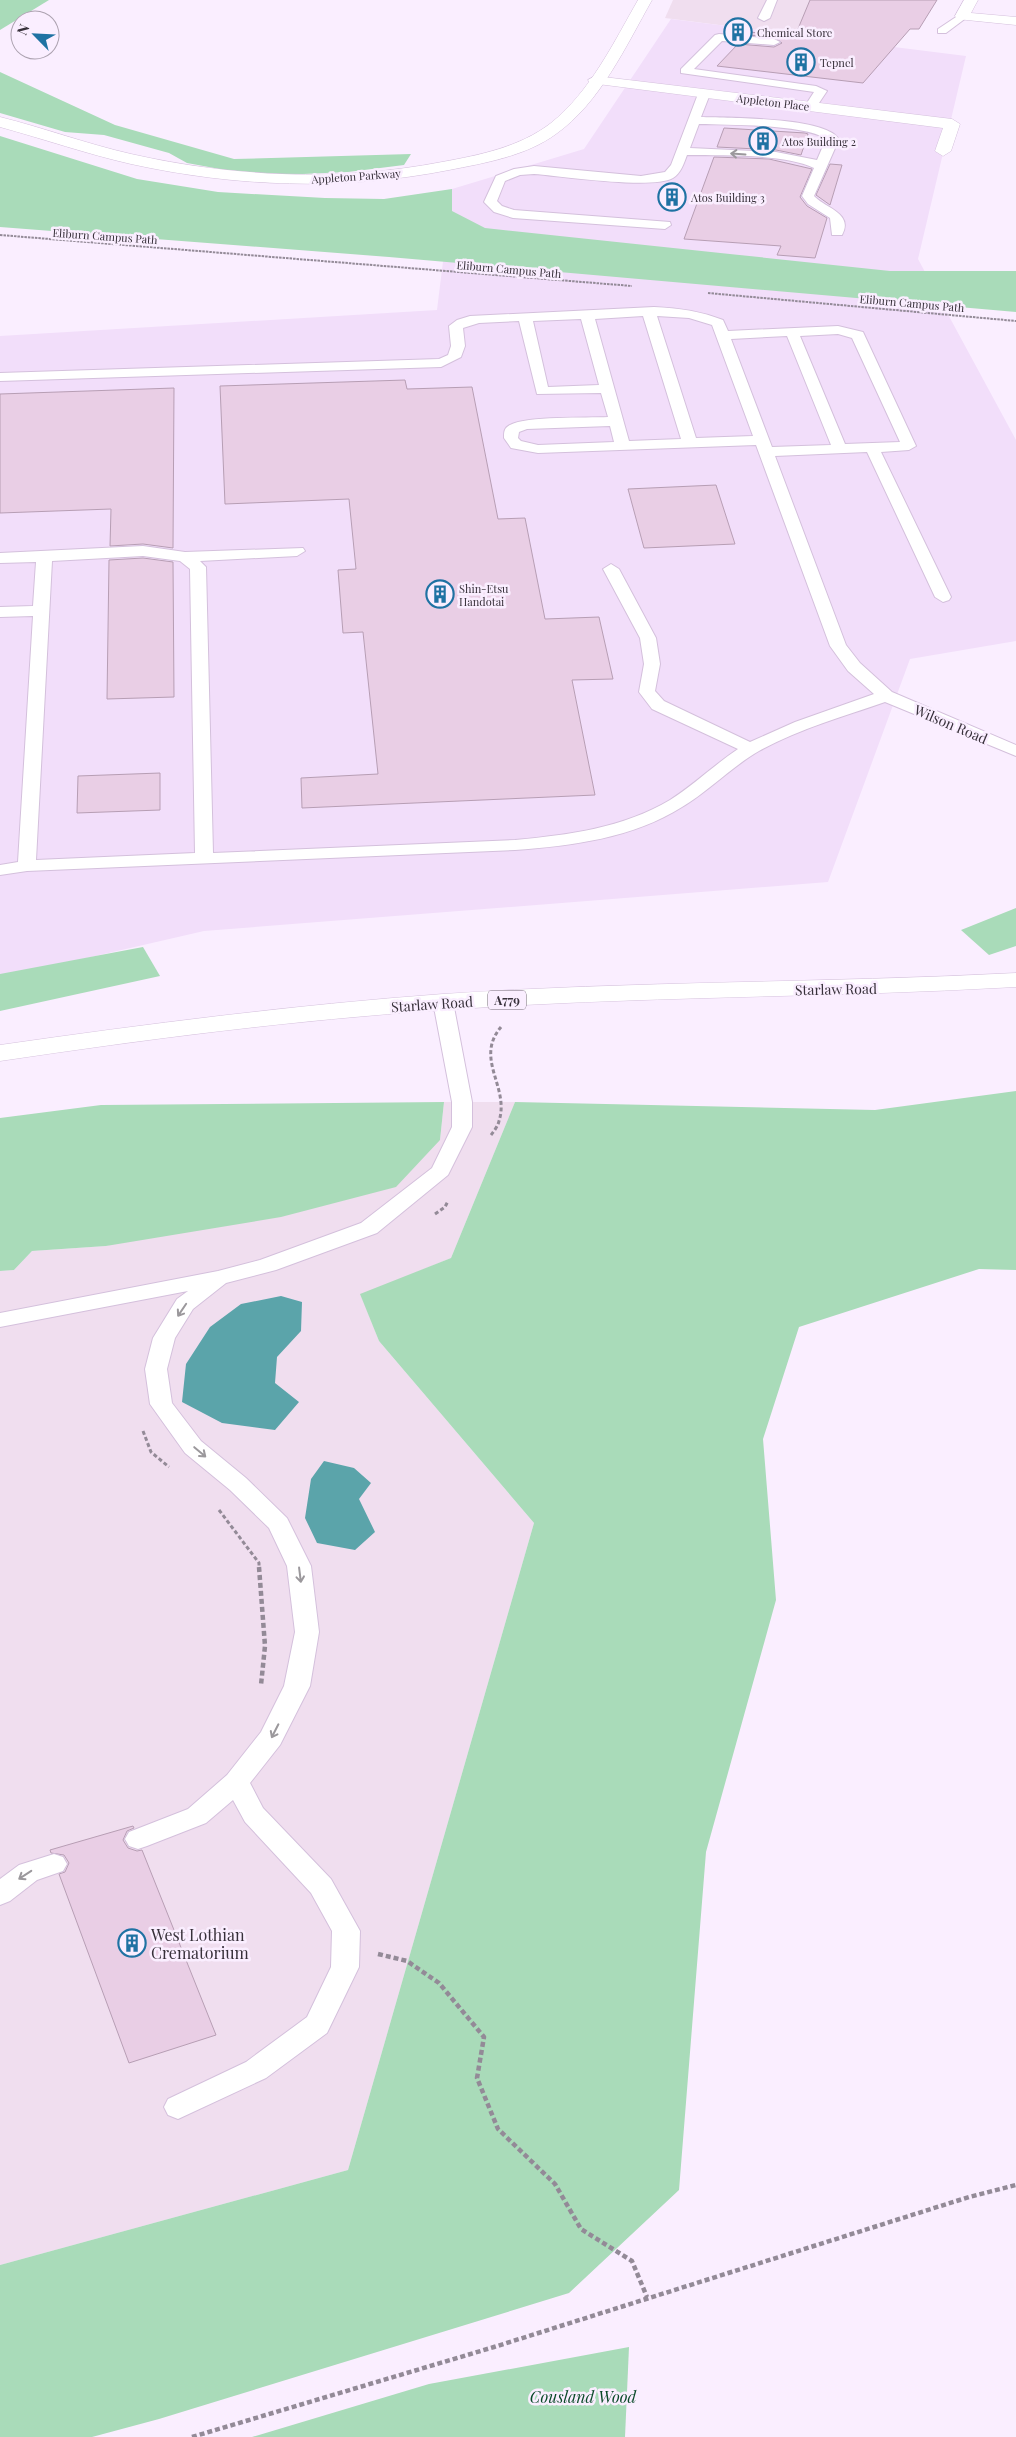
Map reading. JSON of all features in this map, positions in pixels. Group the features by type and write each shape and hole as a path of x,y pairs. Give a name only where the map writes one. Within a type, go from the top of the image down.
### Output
{"street":[{"name":"Appleton Parkway","path":"0,122 129,158 227,176 289,180 342,178 446,167 484,158 524,144 558,125 577,105 595,80 645,0"},
{"path":"971,0 962,16 1016,21"},
{"name":"Appleton Place","path":"595,80 811,106 956,118 943,151"},
{"name":"Starlaw Road","path":"0,1053 147,1031 443,1002 662,992 897,987 1016,980"}],"lane":[{"path":"764,18 772,0"},
{"path":"942,31 962,16"},
{"path":"774,42 718,37 686,71 821,91 811,106"},
{"path":"665,226 606,227 513,214 498,208 490,202 500,179 518,172 534,170 654,179 669,175 677,166 704,94"},
{"path":"694,120 800,126 824,130 830,134 832,138 826,158 819,166 808,196 812,202 836,216 839,223 837,232"},
{"path":"682,151 782,157 815,162 819,166"},
{"path":"0,377 441,363 454,357 458,346 456,326 460,322 525,317 681,312 708,317 718,323 724,335 838,330 858,335 909,446 840,450 690,443 538,449 516,445 511,438 512,430 522,426 616,421"},
{"path":"649,313 690,443"},
{"path":"587,315 623,446"},
{"path":"525,317 542,391 608,389"},
{"path":"792,332 840,450"},
{"name":"Wilson Road","path":"724,335 838,646 854,667 886,696 1016,752"},
{"path":"872,448 943,597"},
{"path":"0,558 143,551 185,557 297,551"},
{"path":"27,866 44,556"},
{"path":"185,557 198,567 204,858"},
{"path":"611,569 648,638 652,664 647,692 658,705 751,749"},
{"path":"0,612 42,611"},
{"path":"0,870 27,866 558,842 598,834 637,822 674,804 751,749 886,696"},
{"path":"0,1320 218,1278 268,1265 369,1228 441,1171 462,1126 462,1102 443,1002"},
{"path":"138,1839 197,1816 236,1782 271,1738 297,1686 307,1632 299,1566 279,1524 238,1484 193,1447 161,1404 156,1369 164,1338 186,1304 218,1278"},
{"path":"178,2107 256,2070 317,2025 345,1967 346,1931 321,1886 254,1814 236,1782"},
{"path":"0,1894 28,1872 54,1864"}],"path":[{"name":"Eliburn Campus Path","path":"0,235 636,287"},
{"name":"Eliburn Campus Path","path":"705,292 1016,321"},
{"path":"490,1137 500,1121 499,1096 488,1047 494,1032 507,1022"},
{"path":"430,1217 445,1207 450,1200"},
{"path":"141,1427 151,1452 172,1470"},
{"path":"216,1506 259,1563 265,1646 260,1691"},
{"path":"345,1947 407,1961 439,1983 484,2037 477,2078 498,2129 555,2184 581,2229 632,2261 647,2297"},
{"path":"192,2437 494,2347 647,2297 959,2200 1016,2185"}],"shaded area":[{"path":"673,0 868,0 851,42 665,18"},
{"path":"671,19 966,56 918,259 1016,440 1016,641 910,659 828,882 204,931 0,978 0,336 437,310 452,189 584,149"},
{"path":"444,1102 515,1102 451,1258 361,1295 379,1341 534,1523 348,2170 0,2265 0,1271 14,1270 32,1251 106,1246 440,1140"}],"green space":[{"path":"0,0 49,0 33,10 10,10 10,24 0,30"},
{"path":"0,72 115,125 234,159 411,154 404,165 348,172 280,175 225,170 187,163 169,153 104,135 65,132 0,113"},
{"path":"0,136 137,179 218,192 384,199 452,189 452,211 485,228 890,271 1016,271 1016,312 389,257 0,227"},
{"path":"1016,908 1016,946 989,955 961,930"},
{"path":"143,947 160,976 0,1011 0,974"},
{"path":"1016,1091 1016,1270 979,1269 799,1327 763,1439 776,1600 706,1852 679,2190 569,2293 159,2419 92,2437 0,2437 0,2265 348,2170 534,1523 379,1341 360,1294 451,1258 515,1102 875,1110"},
{"path":"444,1102 440,1140 396,1187 281,1217 106,1246 32,1251 14,1270 0,1271 0,1118 101,1105"},
{"name":"Cousland Wood","path":"629,2347 625,2437 252,2437 429,2384"}],"water":[{"path":"281,1296 302,1302 301,1331 277,1357 275,1383 299,1402 275,1430 222,1423 182,1402 186,1364 210,1327 241,1304"},
{"path":"324,1461 354,1468 371,1483 359,1499 375,1532 355,1550 317,1543 305,1518 311,1479"}],"building":[{"path":"810,0 937,0 919,29 910,29 863,83 717,66 738,44 774,47 782,43 774,37 747,35 749,32 795,36"},
{"name":"Atos Building 2","path":"724,128 808,134 801,155 776,150 717,147"},
{"name":"Atos Building 3","path":"714,157 769,159 812,169 800,197 807,206 827,218 815,258 777,255 781,246 684,239"},
{"path":"830,164 842,165 830,205 816,195"},
{"name":"Shin-Etsu Handotai","path":"405,380 407,389 472,387 498,519 525,518 545,619 599,617 613,679 572,680 595,795 302,808 301,778 378,774 363,632 343,633 338,570 356,569 349,499 225,504 220,386"},
{"path":"174,388 173,548 143,544 110,546 111,509 0,513 0,394"},
{"path":"716,485 735,544 644,548 628,489"},
{"path":"143,558 173,562 174,697 107,699 109,560"},
{"path":"160,773 160,810 77,813 78,776"},
{"name":"West Lothian Crematorium","path":"133,1826 134,1828 127,1831 123,1840 128,1848 137,1851 142,1850 216,2035 129,2063 59,1874 65,1872 69,1863 64,1855 51,1853 50,1850"}],"place":[{"name":"Chemical Store","path":"738,32"},
{"name":"Tepnel","path":"801,62"},
{"name":"Atos Building 2","path":"763,141"},
{"name":"Atos Building 3","path":"672,197"},
{"name":"Shin-Etsu Handotai","path":"440,594"},
{"name":"West Lothian Crematorium","path":"132,1943"}]}
